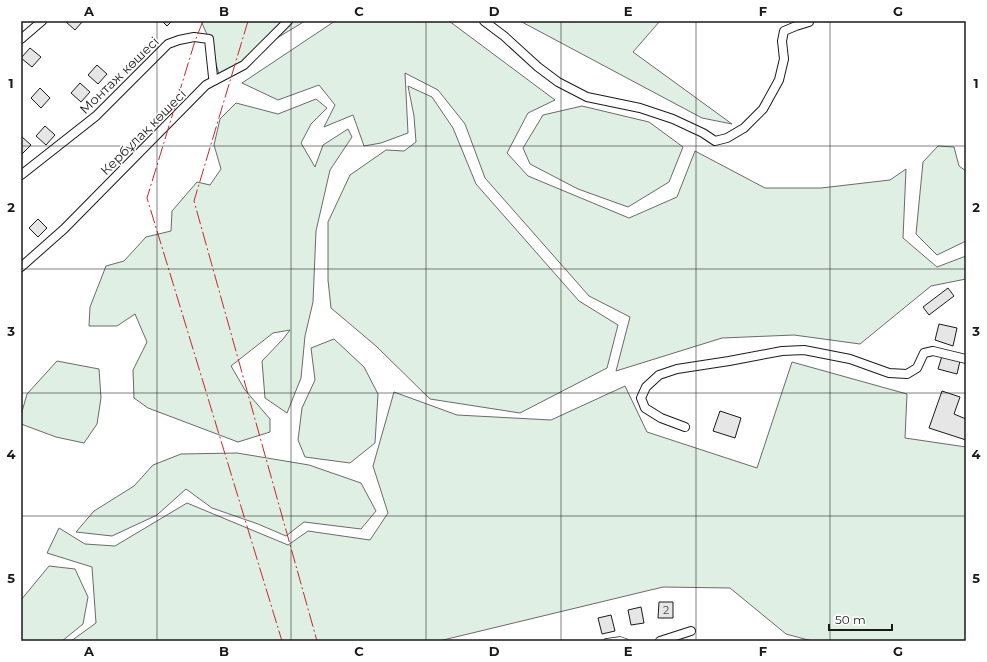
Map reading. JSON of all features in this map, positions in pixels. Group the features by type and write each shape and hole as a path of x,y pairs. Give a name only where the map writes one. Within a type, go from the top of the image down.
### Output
{"street":[{"path":"21,39 42,21"},
{"name":"Кербұлақ көшесі","path":"21,267 64,230 206,85 244,65 288,21"},
{"path":"484,21 558,82 587,97 640,108 673,119 703,133 714,141 726,138 744,128 763,109 780,80 784,59 782,41 784,31 809,21"},
{"name":"Монтаж көшесі","path":"21,175 96,116 168,44 194,37 209,39 213,77 215,80"},
{"path":"685,427 661,418 645,408 641,398 646,387 660,375 677,369 782,351 804,350 850,359 889,373 907,374 917,368 924,353 933,350 966,359"},
{"path":"660,641 691,631"}],"lane":[{"path":"606,641 620,639 626,641"}],"green space":[{"path":"201,21 305,21 264,46 220,78 209,39"},
{"path":"335,21 449,21 555,100 528,113 507,153 528,176 629,218 677,197 695,151 765,188 821,188 890,180 906,169 903,238 937,267 966,256 966,279 931,286 860,344 794,335 722,338 616,371 630,317 589,296 485,178 465,124 438,90 405,73 408,133 381,143 364,146 353,115 324,127 335,105 319,85 278,100 242,83"},
{"path":"520,21 660,21 633,52 732,124 702,118"},
{"path":"408,86 432,97 453,128 476,184 579,301 618,325 607,368 520,413 430,399 376,346 331,308 328,280 328,222 350,175 386,150 404,151 416,142 414,116"},
{"path":"316,99 327,108 311,124 301,143 315,167 323,145 348,129 352,137 330,170 316,231 313,302 305,336 301,378 287,413 265,398 262,361 290,330 273,333 231,366 245,390 270,419 270,432 238,442 148,408 134,398 133,370 147,342 135,314 117,326 89,326 90,307 106,266 124,261 146,237 171,231 172,211 197,182 210,185 221,169 214,145 220,119 236,103 278,114"},
{"path":"582,106 649,122 683,147 669,182 628,207 578,189 530,164 523,148 543,115"},
{"path":"938,146 954,147 959,166 966,171 966,241 937,255 916,234 923,162"},
{"path":"334,339 364,367 378,394 375,443 350,463 305,457 298,440 302,408 315,380 311,348"},
{"path":"57,361 99,369 101,398 97,424 84,443 56,437 21,424 21,415 27,394"},
{"path":"792,362 907,394 905,438 966,447 966,641 812,641 786,634 730,588 663,587 439,641 71,641 96,623 92,567 47,553 59,528 85,544 115,546 187,503 288,545 308,531 370,540 388,513 373,466 394,392 457,415 551,420 625,386 647,432 757,468"},
{"path":"237,453 309,465 361,483 376,511 361,529 304,522 286,536 258,524 212,508 186,489 157,515 112,536 76,532 94,511 134,486 153,465 181,454"},
{"path":"49,566 75,569 88,597 83,624 62,641 21,641 21,600"}],"building":[{"path":"65,21 83,21 75,30"},
{"path":"162,21 172,21 167,26"},
{"path":"30,48 41,57 32,67 21,58"},
{"path":"97,65 107,74 98,84 88,75"},
{"path":"80,83 90,92 81,102 71,93"},
{"path":"40,88 50,98 41,108 31,98"},
{"path":"45,126 55,135 46,145 36,136"},
{"path":"21,136 31,145 21,155"},
{"path":"38,219 47,228 38,237 29,228"},
{"path":"948,288 954,296 929,315 923,307"},
{"path":"939,324 957,328 953,346 935,340"},
{"path":"942,356 960,361 957,374 938,369"},
{"path":"942,391 960,397 954,414 966,419 966,440 929,428"},
{"path":"720,411 741,418 735,438 713,431"},
{"path":"659,602 673,602 673,618 658,618"},
{"path":"641,607 644,623 631,625 628,610"},
{"path":"611,615 615,631 602,634 598,618"}],"power":[{"path":"203,21 195,41 147,198 282,641"},
{"path":"248,21 194,201 317,641"}]}
